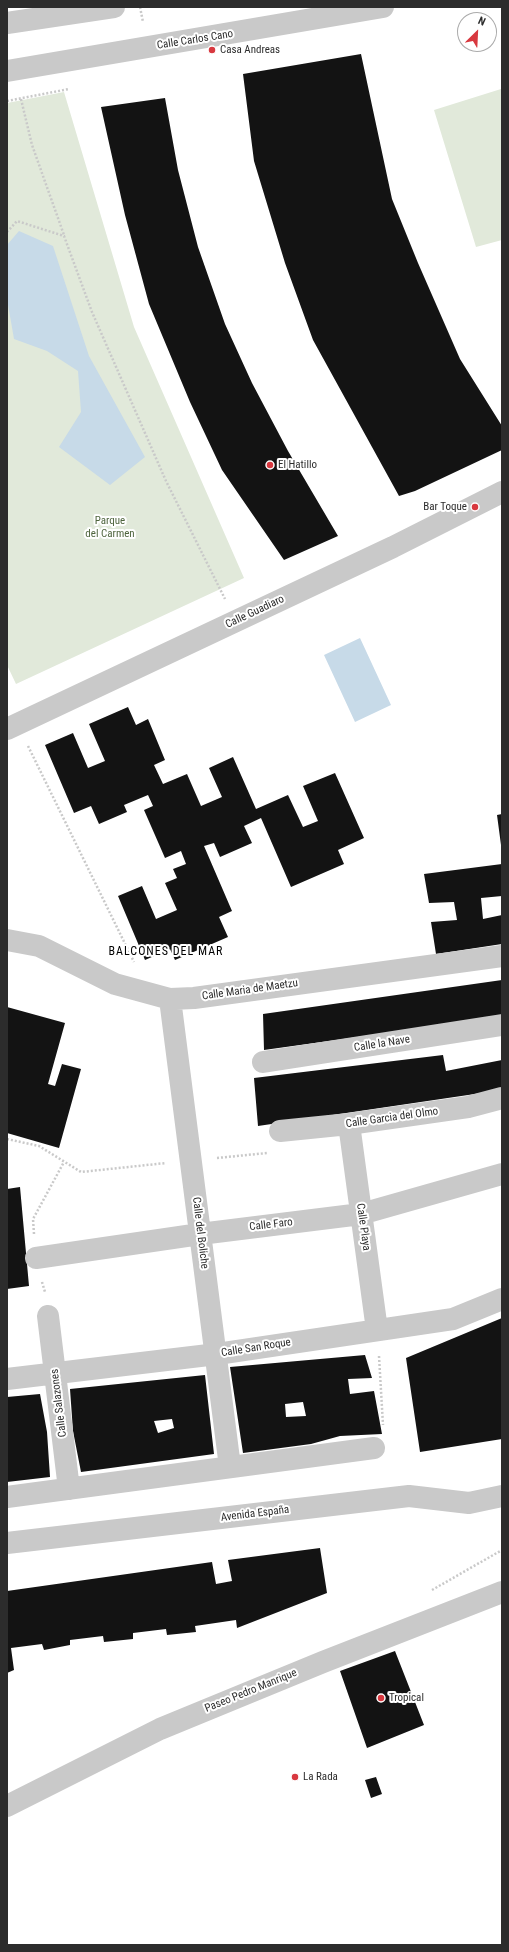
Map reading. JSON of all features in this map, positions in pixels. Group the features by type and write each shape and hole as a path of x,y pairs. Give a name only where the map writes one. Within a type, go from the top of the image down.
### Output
{"street":[{"path":"7,23 114,7"},
{"name":"Calle Carlos Cano","path":"7,71 383,7"},
{"name":"Calle Guadiaro","path":"7,729 386,550 502,492"},
{"name":"Calle Maria de Maetzu","path":"7,940 39,946 115,984 170,999 194,998 502,956"},
{"name":"Calle del Boliche","path":"170,999 230,1467"},
{"name":"Calle la Nave","path":"263,1062 502,1025"},
{"name":"Calle Garcia del Olmo","path":"280,1131 349,1124 468,1107 502,1098"},
{"name":"Calle Playa","path":"349,1124 377,1330"},
{"name":"Calle Faro","path":"36,1258 200,1234 361,1214 502,1174"},
{"name":"Calle San Roque","path":"7,1379 55,1372 216,1354 453,1319 502,1299"},
{"name":"Calle Salazones","path":"48,1316 69,1489"},
{"path":"7,1497 374,1448"},
{"name":"Avenida España","path":"7,1543 410,1496 470,1503 502,1496"},
{"name":"Paseo Pedro Manrique","path":"7,1806 160,1729 323,1662 502,1592"}],"path":[{"path":"7,101 69,89"},
{"path":"21,98 32,144 92,312 166,480 236,621"},
{"path":"7,232 17,221 64,236"},
{"path":"30,752 135,964 129,988"},
{"path":"7,1139 39,1146 81,1172 191,1160"},
{"path":"374,1448 384,1447 377,1330"}],"green space":[{"path":"501,89 502,240 476,247 434,110"},
{"name":"Parque del Carmen","path":"64,92 134,327 244,578 16,684 7,665 7,103"}],"water":[{"path":"19,231 53,246 89,356 145,457 110,485 59,447 81,412 78,371 47,351 14,339 7,299 7,245"},
{"path":"360,638 391,705 355,722 324,655"}],"building":[{"path":"361,54 392,199 460,359 502,426 502,450 415,491 399,496 313,340 285,263 254,161 243,74"},
{"path":"165,98 178,170 198,247 225,324 252,383 288,451 338,536 284,560 222,470 190,402 149,304 125,215 101,107"},
{"path":"128,707 136,725 148,719 165,760 154,765 163,784 187,774 201,806 222,797 209,768 233,757 256,809 288,795 303,827 318,821 303,786 335,773 364,838 338,850 344,864 291,887 261,818 244,826 252,843 220,857 214,843 204,846 232,911 219,917 228,937 175,960 170,949 145,960 118,896 142,886 156,919 177,910 165,883 177,878 173,869 186,864 181,851 165,858 144,810 153,806 148,795 124,805 127,812 99,824 91,806 74,813 45,745 73,733 88,768 105,761 89,724"},
{"path":"502,814 502,845 501,845 497,815"},
{"path":"502,864 502,896 481,898 483,919 502,915 502,944 436,954 431,922 457,920 454,902 429,903 424,874"},
{"path":"502,980 502,1017 264,1050 263,1014"},
{"path":"7,1007 65,1023 48,1084 55,1086 62,1064 81,1069 59,1148 7,1133"},
{"path":"443,1055 446,1071 502,1060 502,1090 258,1126 254,1078"},
{"path":"20,1187 29,1286 7,1289 7,1189"},
{"path":"502,1318 502,1439 420,1452 406,1358"},
{"path":"365,1355 372,1378 348,1379 350,1394 374,1391 382,1434 340,1436 311,1444 243,1453 230,1367","holes":["303,1402 306,1416 286,1417 285,1404"]},
{"path":"205,1375 214,1454 81,1472 73,1431 70,1389","holes":["172,1419 174,1428 158,1433 154,1421"]},
{"path":"40,1394 47,1432 50,1477 7,1482 7,1397"},
{"path":"320,1548 327,1593 237,1628 236,1620 195,1626 196,1632 167,1635 166,1629 133,1633 133,1639 104,1642 103,1636 70,1640 70,1645 44,1650 42,1644 11,1648 14,1670 7,1673 7,1591 212,1562 216,1584 232,1581 228,1560"},
{"name":"Tropical","path":"395,1651 424,1725 367,1748 340,1671"},
{"path":"376,1777 382,1794 371,1798 365,1780"}],"place":[{"name":"Casa Andreas","path":"212,50"},
{"name":"El Hatillo","path":"270,465"},
{"name":"Bar Toque","path":"475,507"},
{"name":"Tropical","path":"381,1698"},
{"name":"La Rada","path":"295,1777"}],"district":[{"name":"BALCONES DEL MAR","path":"166,952"}]}
